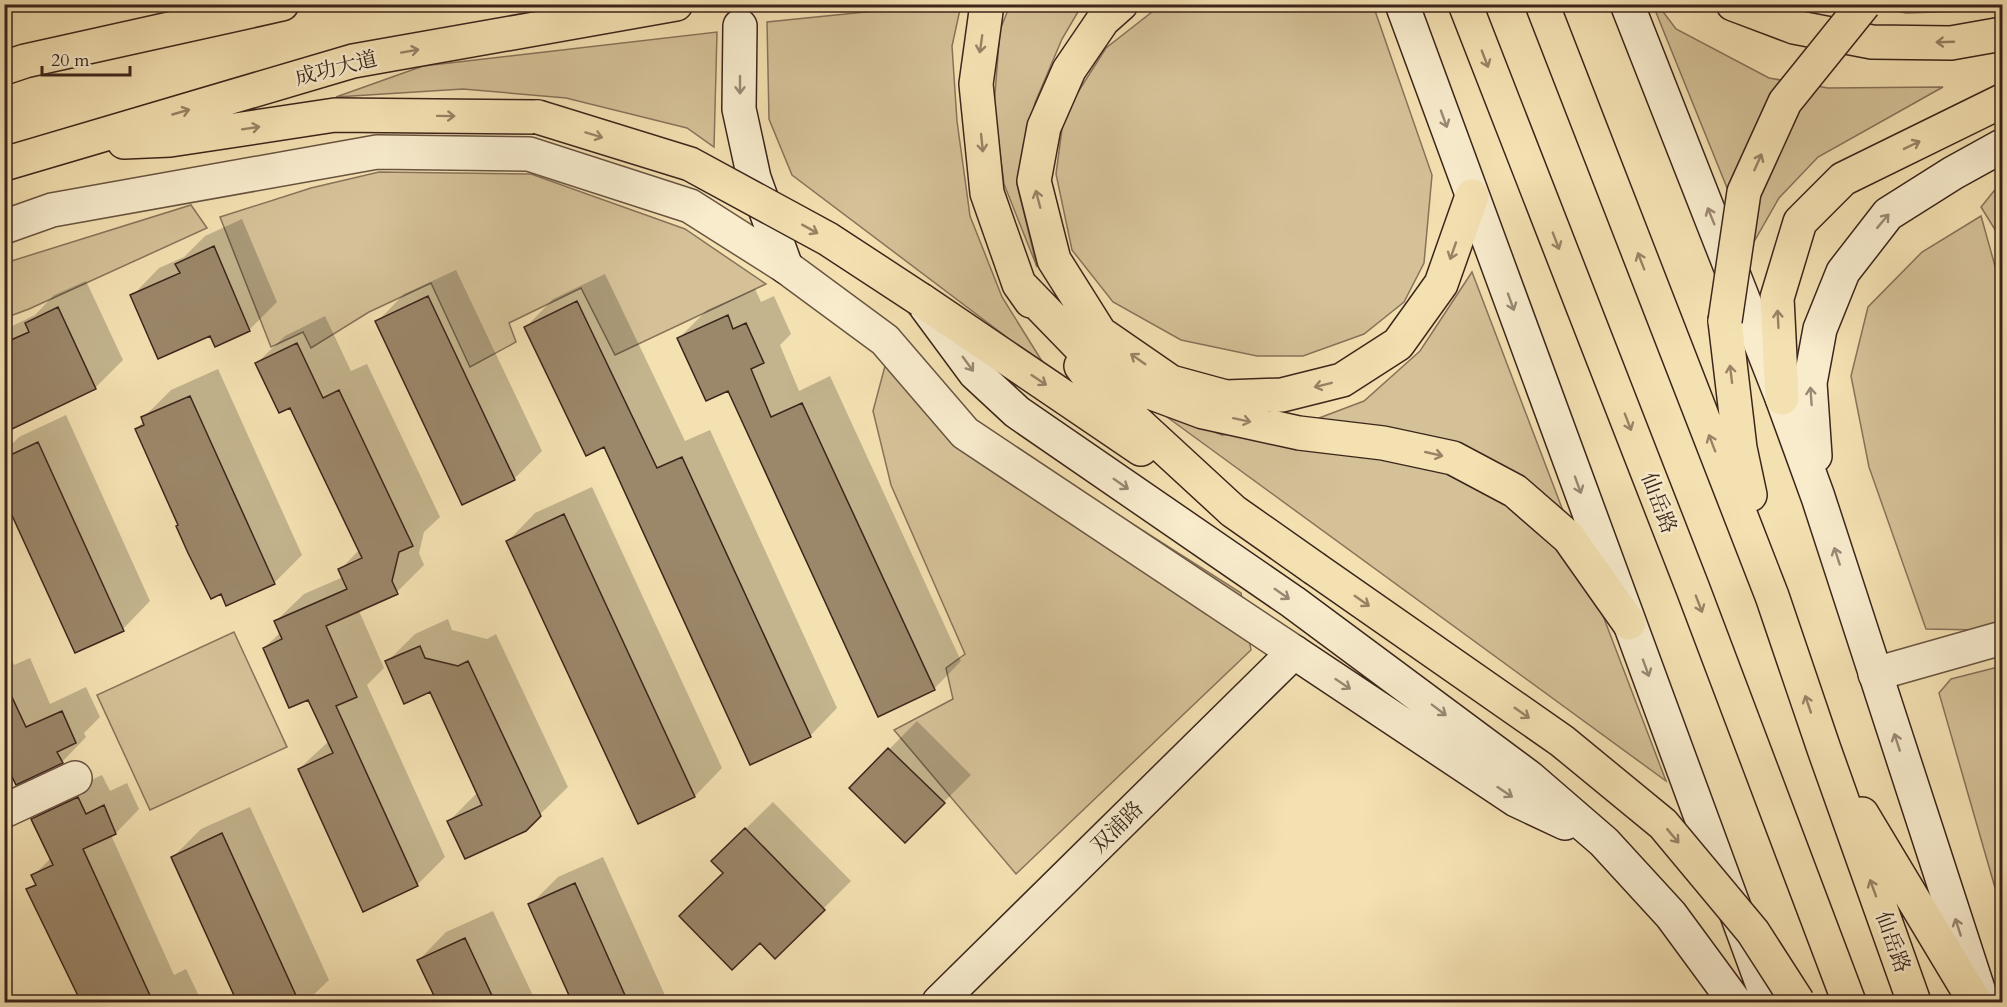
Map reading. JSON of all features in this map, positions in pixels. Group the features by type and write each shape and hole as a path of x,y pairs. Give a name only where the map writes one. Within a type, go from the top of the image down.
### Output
{"highway":[{"path":"15,64 189,4"},
{"path":"15,64 253,8 282,4"},
{"name":"成功大道","path":"4,164 353,61 676,4"},
{"path":"987,4 976,84 987,194 1019,284 1093,382 1233,511"},
{"path":"1121,4 1103,20 1069,70 1044,127 1034,181 1054,260 1100,333 1171,382 1226,397 1282,395 1342,380 1398,344 1441,284 1472,196"},
{"name":"仙岳路","path":"1465,4 1693,589 1849,1002"},
{"name":"仙岳路","path":"1542,4 1772,596 1914,1002"},
{"path":"1733,4 1794,27 1872,42 1951,43 2002,34"},
{"path":"1772,596 1740,448 1725,321 1744,192 1785,102 1863,10"},
{"path":"1782,398 1777,298 1800,222 1843,179 2002,101"},
{"path":"68,146 170,140 335,115 538,117 690,164 828,239 921,300 1233,511 1563,741 1663,824 1753,933 1798,1002"},
{"path":"1019,284 1087,354 1133,386 1203,412 1299,433 1383,443 1454,458 1515,491 1569,538 1629,623"},
{"path":"1824,749 1975,1002"}],"main road":[{"path":"1402,4 1770,1002"},
{"path":"1627,4 1782,398 1818,497 1983,1002"},
{"path":"740,26 739,109 754,178 786,267"},
{"path":"1818,497 1810,384 1820,329 1843,272 1888,214 1953,173 2002,146"},
{"path":"4,227 52,210 377,152 530,154 690,206 786,267 885,340 965,433 1516,800 1604,842"},
{"path":"921,300 975,374 1017,412 1293,602 1530,778 1604,842 1671,915 1735,1002"},
{"path":"1875,674 2002,638"},
{"name":"双浦路","path":"939,1002 1294,652"},
{"path":"4,811 75,778"}],"shaded area":[{"path":"2002,4 2002,7 1996,10 1906,13 1869,5"},
{"path":"918,5 961,5 952,46 957,121 970,216 1002,297 1045,366 792,175 769,119 767,22"},
{"path":"1010,5 1082,5 1062,39 1035,103 1017,184 1037,267 1004,184 994,106 1000,30"},
{"path":"1161,5 1373,5 1432,175 1424,263 1404,302 1364,334 1303,356 1257,356 1181,340 1113,302 1072,250 1056,174 1064,114 1106,48"},
{"path":"1653,5 1658,5 1676,29 1769,78 1828,88 1943,87 1818,157 1779,198 1751,247"},
{"path":"717,32 714,147 687,128 566,98 463,89 336,97 423,66"},
{"path":"379,172 531,174 685,229 766,284 615,355 581,288 509,323 516,342 470,367 431,283 369,312 311,348 303,332 271,347 220,217 311,188"},
{"path":"2002,185 2002,233 1999,236 1981,207 1998,186"},
{"path":"191,205 207,228 5,318 5,263"},
{"path":"1981,216 2002,291 2002,621 1978,630 1926,629 1869,467 1851,376 1868,307 1922,252"},
{"path":"1472,272 1666,781 1156,409 1222,435 1290,429 1364,401 1420,351"},
{"path":"885,366 1241,593 1251,650 1016,874 894,730 953,699 946,668 965,654 891,485 873,411"},
{"path":"234,632 287,747 150,810 97,695"},
{"path":"2002,666 2002,912 1939,693 1951,679"}],"building":[{"path":"214,246 250,331 215,347 210,336 158,359 130,295 180,273 175,264"},
{"path":"428,296 515,480 462,505 375,321"},
{"path":"577,301 657,468 682,457 811,737 750,765 604,447 586,456 524,327"},
{"path":"58,307 96,389 12,429 4,413 4,343 29,332 25,323"},
{"path":"728,315 733,329 746,323 764,363 751,369 771,417 802,403 935,690 878,717 728,391 706,401 677,338"},
{"path":"297,343 323,398 339,390 413,546 399,552 392,581 398,594 326,626 357,697 336,706 418,886 363,912 298,769 333,753 308,700 289,708 263,648 282,639 274,621 347,589 338,569 362,558 290,408 279,413 255,363"},
{"path":"190,396 275,584 226,606 221,594 211,599 188,553 176,526 178,525 135,429 144,425 141,417"},
{"path":"38,442 124,631 75,653 4,498 4,458"},
{"path":"564,514 695,797 638,824 506,541"},
{"path":"420,646 425,658 458,666 468,661 541,816 526,831 465,859 447,821 482,805 430,692 404,704 385,661"},
{"path":"4,680 26,727 62,711 76,743 57,752 63,763 16,785 4,760"},
{"path":"888,748 945,803 905,843 849,788"},
{"path":"78,797 86,814 104,805 116,834 83,849 153,1002 81,1002 26,889 36,885 31,875 53,865 31,819"},
{"path":"745,828 825,910 775,959 760,943 732,970 679,916 723,873 711,861"},
{"path":"222,833 299,1002 237,1002 171,857"},
{"path":"575,883 628,1002 572,1002 528,904"},
{"path":"465,938 495,1002 437,1002 417,960"}]}
